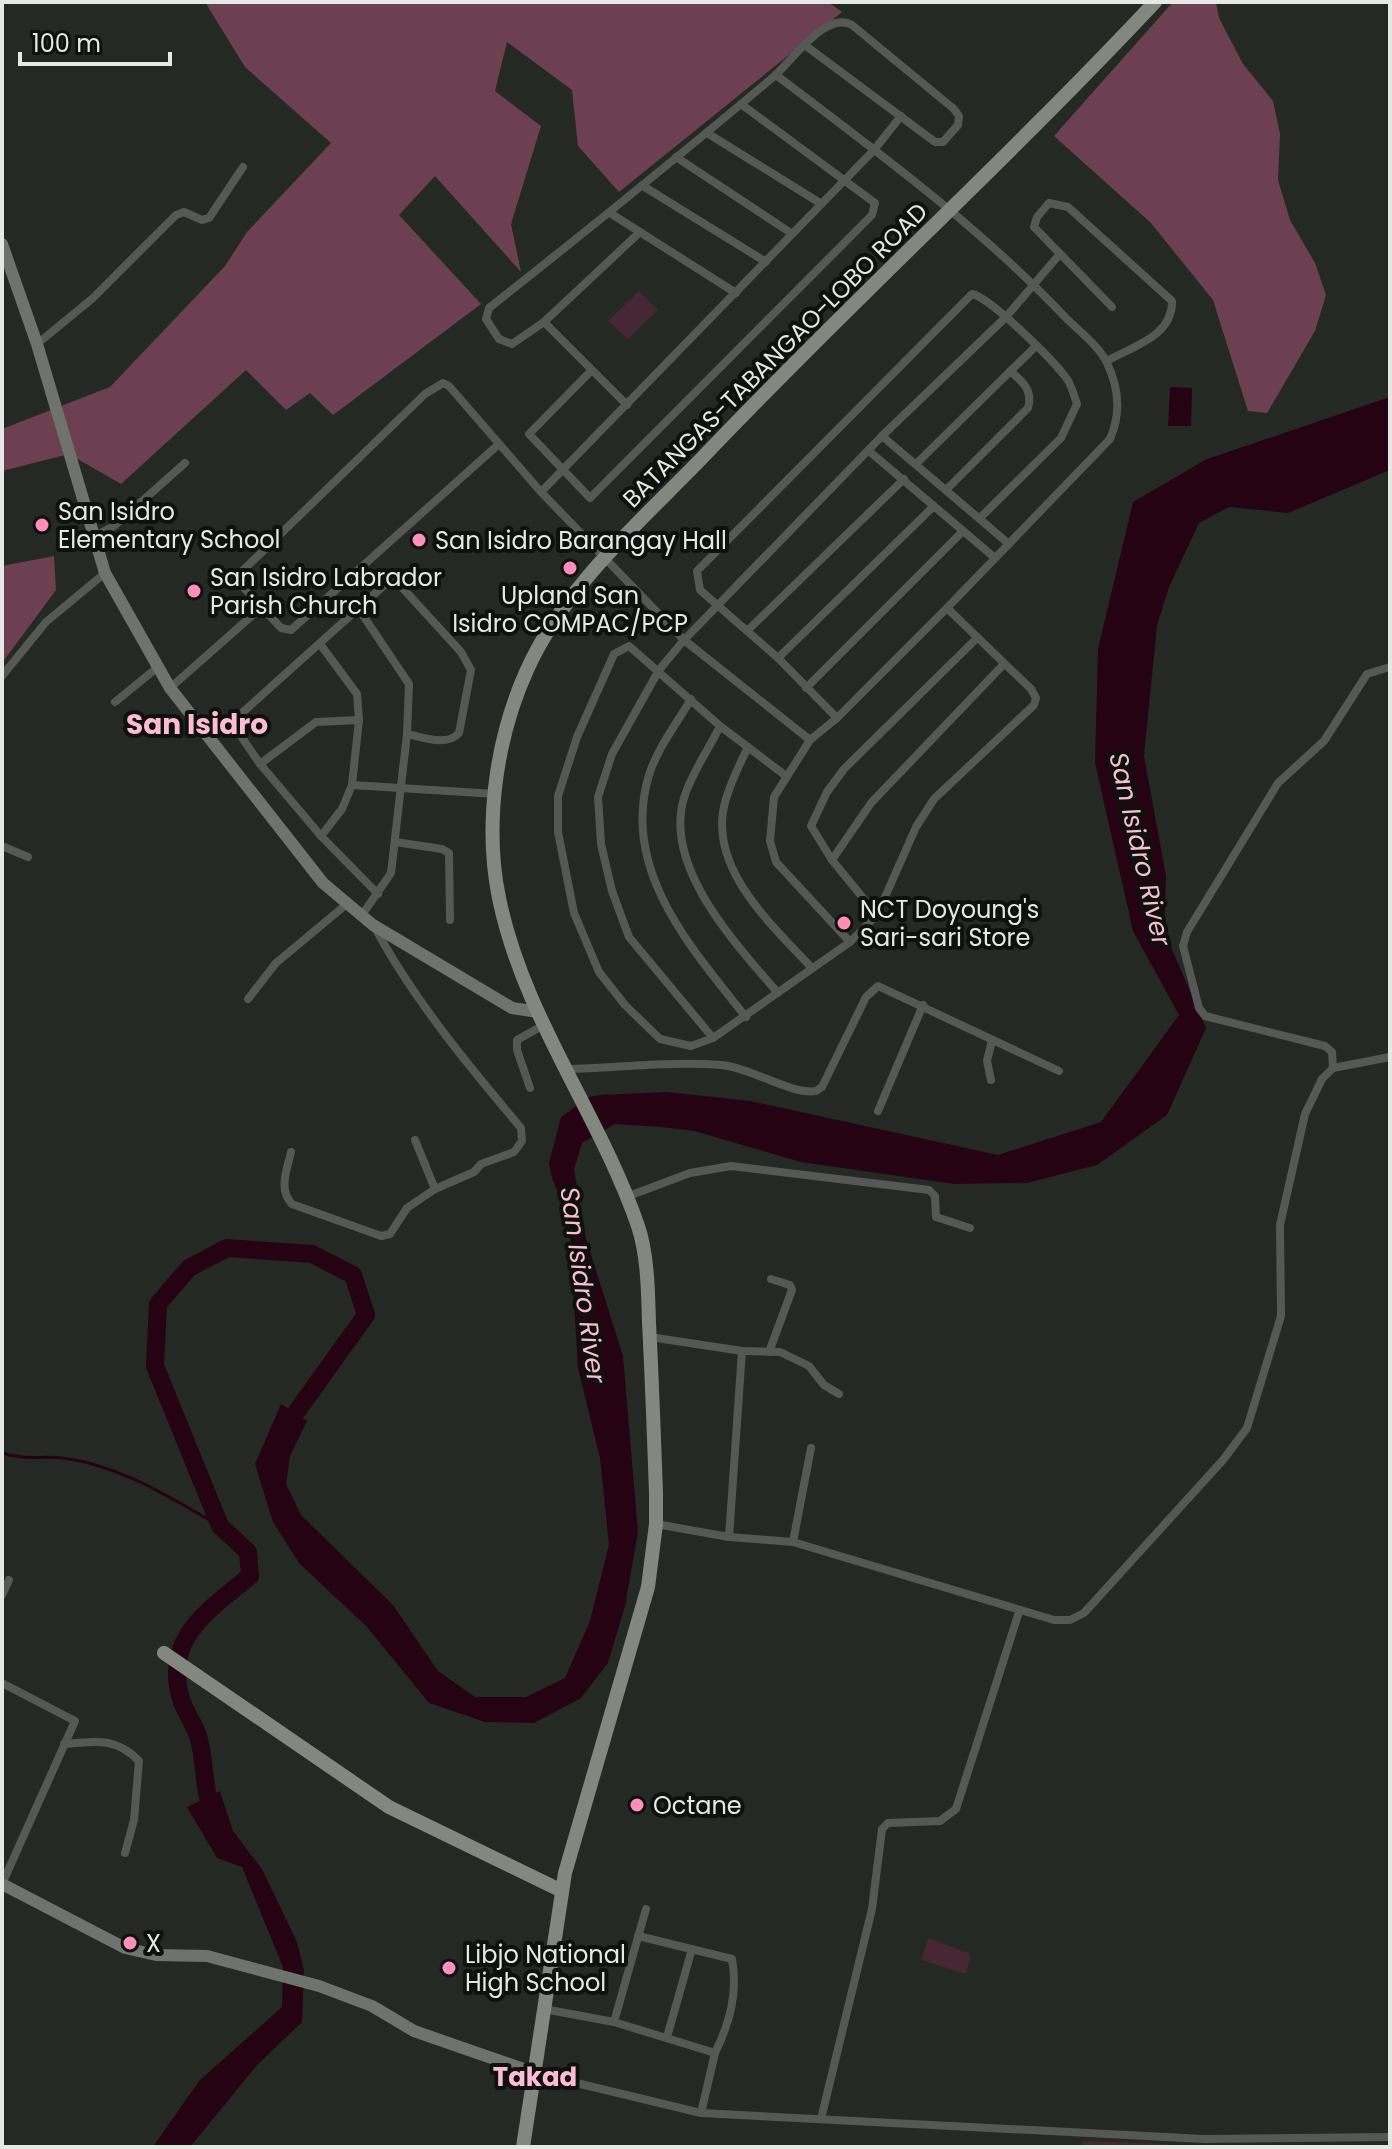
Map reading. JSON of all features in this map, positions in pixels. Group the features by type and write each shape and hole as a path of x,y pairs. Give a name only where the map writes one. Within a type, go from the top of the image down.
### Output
{"main road":[{"name":"BATANGAS-TABANGAO-LOBO ROAD","path":"523,2147 562,1891 598,1749 648,1587 656,1524 650,1337 640,1231 515,959 498,894 496,794 506,727 528,667 558,614 604,560 772,384 1155,2"},
{"path":"164,1653 389,1807 562,1891"}],"street":[{"path":"640,232 544,322 512,344 499,339 485,314 776,75 819,30 844,20 959,116 958,125 943,142 935,142 806,46"},
{"path":"776,75 949,209 1035,286 1107,361 1118,401 1118,421 1110,439 947,608 837,718 810,740 774,797 770,841 776,862 850,942"},
{"path":"590,372 529,434 564,468 583,496 595,497 872,215 875,203 846,178 741,104"},
{"path":"541,492 874,150 901,116"},
{"path":"707,133 820,203"},
{"path":"676,157 791,233"},
{"path":"37,344 93,298 176,215 184,212 202,220 209,218 243,167"},
{"path":"643,186 766,262"},
{"path":"1107,361 1163,330 1171,318 1172,301 1068,207 1049,203 1037,217 1034,227 1112,307"},
{"path":"610,213 736,293"},
{"path":"2,244 37,344 105,573 170,688 323,883 373,925 512,1008 541,1019 517,1040 517,1050 530,1088"},
{"path":"713,1038 629,937 612,891 601,844 598,797 612,754 659,670 684,640 882,436 1006,317 1059,255"},
{"path":"837,718 778,658 700,590 697,571 958,304 972,294 982,296 1006,317 1069,381 1077,404 1061,438 980,518"},
{"path":"544,322 590,372 627,405"},
{"path":"916,464 1035,347"},
{"path":"946,490 1028,408 1031,398 1026,385 1010,371"},
{"path":"499,444 291,630 281,628 235,578 238,571 436,384 449,386 541,492 684,640 810,740"},
{"path":"882,436 1009,544"},
{"path":"869,451 995,558"},
{"path":"93,537 114,526 185,463"},
{"path":"747,631 904,479"},
{"path":"778,658 934,506"},
{"path":"806,688 963,531"},
{"path":"2,676 46,622 105,573"},
{"path":"378,894 321,836 260,764 236,729 237,723 242,713 390,580 398,583 461,652 471,670 459,733 454,739 444,741 407,734"},
{"path":"170,688 263,606"},
{"path":"358,608 409,684 407,734 391,873 362,915"},
{"path":"786,776 720,726 629,646 614,654 577,737 558,796 558,832 574,913 599,972 625,1005 660,1039 691,1046 713,1038 850,942 877,915 916,827 934,799 1034,705 1036,698 1031,689 947,608"},
{"path":"877,915 832,860 811,826 827,792 844,769 977,638"},
{"path":"320,644 357,694 359,720 352,785 342,809 321,836"},
{"path":"832,860 871,803 1004,664"},
{"path":"115,702 158,667"},
{"path":"1333,1068 1332,1052 1325,1046 1205,1016 1199,1008 1183,946 1221,872 1278,783 1324,741 1367,674 1390,667"},
{"path":"691,699 650,772 642,807 645,837 664,908 746,1017"},
{"path":"260,764 316,722 359,720"},
{"path":"720,726 683,799 681,834 710,912 778,993"},
{"path":"748,747 725,801 723,830 736,878 766,919 812,968"},
{"path":"352,785 496,794"},
{"path":"395,842 442,849 449,853 450,920"},
{"path":"2,846 28,857"},
{"path":"248,999 276,963 348,903"},
{"path":"291,1152 283,1184 286,1197 292,1204 381,1236 390,1234 407,1208 435,1189 474,1172 481,1164 514,1152 522,1141 523,1131 393,963 373,925"},
{"path":"566,1069 720,1065 750,1069 792,1086 816,1091 822,1087 874,988 886,987 1059,1071"},
{"path":"878,1111 923,1005"},
{"path":"991,1080 987,1061 992,1040"},
{"path":"656,1524 729,1537 793,1542 1054,1620 1070,1620 1084,1613 1223,1460 1247,1428 1281,1316 1280,1225 1305,1114 1322,1079 1333,1068 1390,1057"},
{"path":"415,1140 435,1189"},
{"path":"626,1197 690,1173 731,1166 929,1190 935,1196 936,1217 970,1228"},
{"path":"769,1352 792,1290 790,1285 771,1279"},
{"path":"650,1337 742,1351 780,1352 800,1361 824,1385 839,1394"},
{"path":"729,1537 742,1351"},
{"path":"793,1542 811,1448"},
{"path":"2,1595 9,1580"},
{"path":"821,2119 872,1909 882,1829 888,1823 940,1821 956,1809 1019,1612"},
{"path":"2,1683 75,1721 2,1884 139,1953 218,1958 319,1986 372,2006 414,2031 535,2073 701,2113 1204,2139 1390,2137"},
{"path":"64,1744 107,1740 129,1750 139,1761 136,1804 125,1853"},
{"path":"614,2022 646,1909"},
{"path":"638,1936 732,1959 736,1983 733,2006 715,2053 701,2113"},
{"path":"667,2037 692,1949"},
{"path":"544,2009 614,2022 715,2053"}],"shaded area":[{"path":"205,2 828,2 842,12 619,192 578,146 572,90 507,42 495,91 541,126 511,224 521,272 435,176 399,215 481,304 333,415 310,393 286,410 246,370 121,484 69,454 2,471 2,429 110,387 225,266 247,232 331,143 245,67"},
{"path":"1173,2 1216,2 1219,18 1243,64 1273,101 1280,134 1278,180 1290,220 1315,263 1326,295 1315,331 1267,413 1248,411 1213,300 1151,223 1054,136"},
{"path":"639,291 658,310 628,339 608,321"},
{"path":"54,556 56,590 2,663 2,566"},
{"path":"928,1938 971,1954 966,1974 922,1960"},
{"path":"1083,2141 1167,2144 1167,2147 1083,2147"}],"water":[{"path":"1170,387 1192,388 1191,426 1168,426"},
{"path":"1390,397 1390,470 1288,513 1229,507 1199,523 1169,587 1157,625 1144,756 1166,876 1164,931 1206,1028 1167,1115 1097,1165 1027,1183 954,1184 801,1162 694,1131 661,1127 615,1124 582,1143 574,1169 586,1239 623,1356 638,1532 625,1606 608,1663 581,1698 534,1723 485,1722 429,1703 367,1627 299,1563 273,1522 255,1464 281,1404 307,1421 290,1456 286,1484 301,1515 393,1605 438,1671 475,1697 526,1697 565,1678 590,1621 609,1545 600,1458 578,1368 569,1220 549,1163 561,1117 589,1097 667,1092 750,1101 998,1155 1101,1122 1179,1015 1133,931 1095,763 1098,649 1133,502 1207,459"},
{"path":"220,1791 233,1831 262,1869 297,1942 304,1971 302,2022 257,2065 190,2147 153,2147 199,2081 282,2007 283,1967 242,1867 217,1858 187,1807"}],"waterway":[{"name":"San Isidro River","path":"217,1819 206,1789 198,1736 182,1702 177,1680 178,1661 192,1628 250,1576 248,1552 220,1526 155,1366 158,1304 189,1268 227,1248 312,1254 353,1275 366,1315 282,1432"},
{"path":"2,1453 63,1458 105,1468 144,1484 220,1526"}],"place":[{"name":"San Isidro Elementary School","path":"42,525"},
{"name":"San Isidro Barangay Hall","path":"419,540"},
{"name":"Upland San Isidro COMPAC/PCP","path":"570,568"},
{"name":"San Isidro Labrador Parish Church","path":"194,591"},
{"name":"NCT Doyoung's Sari-sari Store","path":"844,923"},
{"name":"Octane","path":"637,1805"},
{"name":"X","path":"130,1943"},
{"name":"Libjo National High School","path":"449,1968"}],"district":[{"name":"San Isidro","path":"197,724"},
{"name":"Takad","path":"535,2077"}]}
